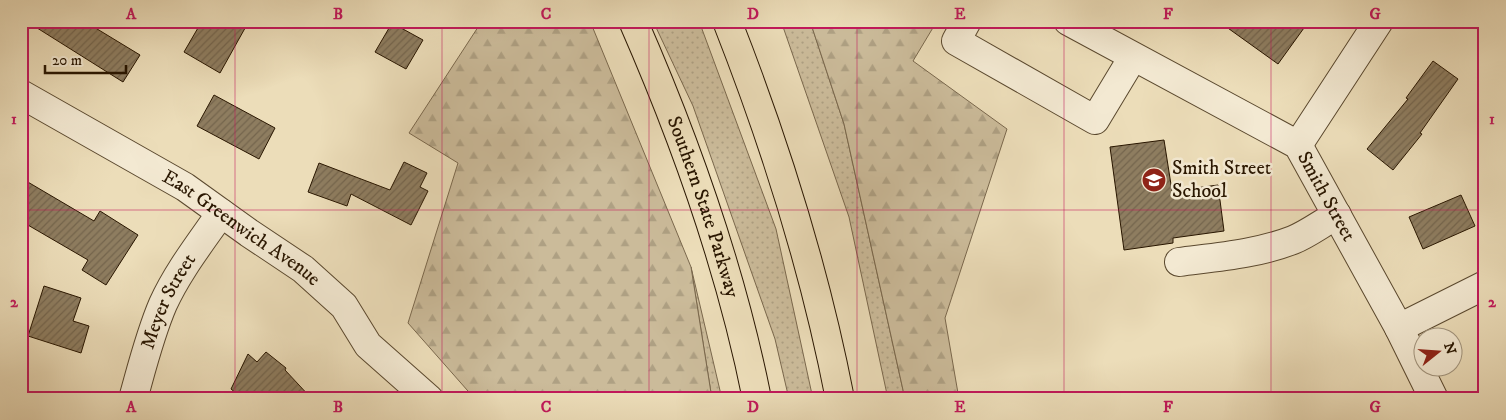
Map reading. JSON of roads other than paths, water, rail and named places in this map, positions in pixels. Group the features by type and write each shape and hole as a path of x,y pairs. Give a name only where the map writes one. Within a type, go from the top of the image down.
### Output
{"highway":[{"name":"Southern State Parkway","path":"633,21 668,105 702,199 731,294 756,399"},
{"path":"727,21 770,139 800,235 825,331 840,399"}],"street":[{"path":"967,21 956,41 1095,120 1133,57"},
{"name":"Smith Street","path":"1068,21 1298,145 1399,328 1434,399"},
{"path":"1298,145 1379,21"},
{"name":"East Greenwich Avenue","path":"21,94 185,187 303,268 344,306 368,345 429,399"},
{"name":"Meyer Street","path":"133,399 152,332 164,302 184,266 221,213"},
{"path":"1179,262 1236,255 1268,248 1294,239 1337,215"},
{"path":"1399,328 1485,285"}],"place":[{"name":"Smith Street School","path":"1154,180"}]}
